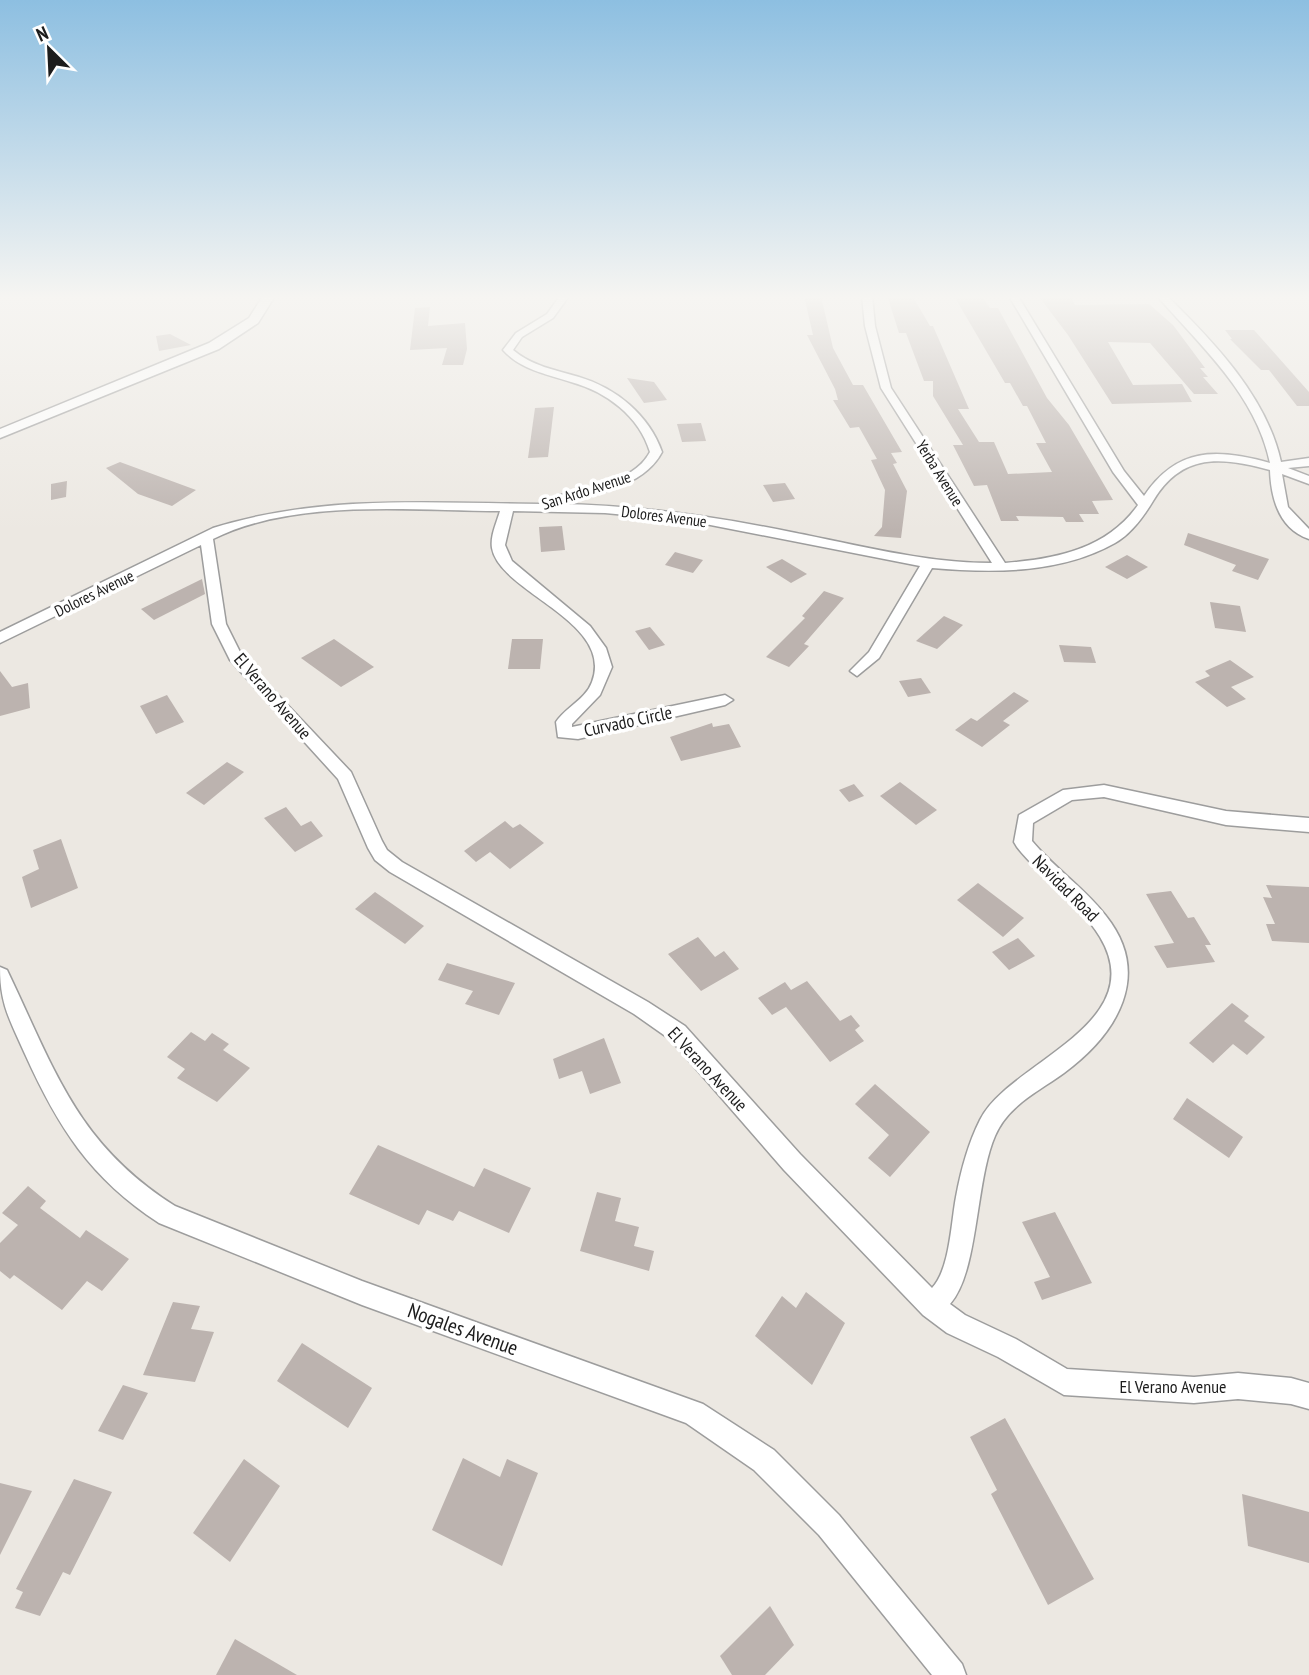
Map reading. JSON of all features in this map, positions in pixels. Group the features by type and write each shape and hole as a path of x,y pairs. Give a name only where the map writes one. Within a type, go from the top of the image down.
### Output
{"street":[{"path":"0,434 146,374"},
{"name":"San Ardo Avenue","path":"532,507 631,477 650,466 656,452 645,427 599,390 553,374"},
{"name":"Yerba Avenue","path":"883,374 886,387 1000,566"},
{"path":"1060,374 1119,472 1145,505"},
{"path":"1232,374 1260,421 1276,467 1274,481 1278,499 1287,518 1309,536"},
{"name":"Dolores Avenue","path":"0,639 206,537 249,519 308,508 532,507 617,510 687,517 928,564 1000,566 1058,559 1097,547 1124,531 1167,474 1190,462 1225,458 1276,467 1309,480"},
{"path":"1276,467 1309,462"},
{"name":"Curvado Circle","path":"507,508 499,550 512,568 556,601 602,654 605,670 598,688 564,722 564,733 578,733 725,700"},
{"name":"El Verano Avenue","path":"206,537 219,624 237,660 345,776 381,855 396,867 641,1008 678,1033 792,1162 932,1306 956,1324 1007,1348 1064,1382 1194,1390 1238,1386 1291,1391 1309,1396"},
{"path":"857,671 874,655 928,564"},
{"name":"Navidad Road","path":"932,1306 948,1286 980,1146 989,1124 1004,1100 1062,1061 1091,1036 1113,1004 1121,983 1119,960 1110,937 1083,904 1039,863 1027,848 1023,842 1025,820 1069,794 1096,790 1150,799 1226,818 1309,825"},
{"name":"Nogales Avenue","path":"0,976 67,1114 92,1152 142,1199 167,1215 350,1288 694,1413 764,1460 829,1525 951,1675"}],"building":[{"path":"827,374 847,374 853,385 863,385 902,452 891,453 897,463 893,464 907,491 901,538 874,536 882,527 885,490 871,460 877,459 859,427 850,428 833,400 838,400"},
{"path":"921,374 954,374 969,409 958,409 979,442 994,442 1008,474 1052,472 1036,443 1046,443 1027,406 1023,406 1010,383 1005,383 1000,374 1034,374 1047,398 1069,425 1113,500 1092,501 1099,514 1079,514 1084,522 1066,522 1063,517 1016,516 1019,521 1001,521 987,485 974,486 953,445 963,445 933,396 933,381 924,381"},
{"path":"1093,374 1127,374 1133,385 1182,384 1192,402 1112,404"},
{"path":"1177,374 1205,374 1208,377 1203,377 1218,394 1194,394"},
{"path":"1272,374 1293,374 1309,392 1309,406 1297,406"},
{"path":"627,378 654,382 667,400 644,403"},
{"path":"554,407 548,457 528,458 535,408"},
{"path":"701,423 706,441 682,442 677,424"},
{"path":"120,462 196,490 172,506 138,494 106,468"},
{"path":"67,481 66,497 51,500 51,484"},
{"path":"785,483 795,499 773,502 763,485"},
{"path":"562,526 565,550 541,552 539,527"},
{"path":"1188,533 1269,559 1258,580 1232,571 1236,565 1184,545"},
{"path":"675,552 703,560 693,573 665,565"},
{"path":"1127,555 1148,567 1127,579 1105,567"},
{"path":"782,559 807,574 791,583 766,567"},
{"path":"202,579 205,594 154,620 141,609"},
{"path":"824,591 844,598 804,644 809,646 789,667 766,657 805,618 802,616"},
{"path":"1210,602 1240,606 1246,632 1215,628"},
{"path":"944,616 963,625 937,649 916,641"},
{"path":"650,627 665,645 649,650 635,631"},
{"path":"334,639 374,667 341,687 301,658"},
{"path":"512,639 543,639 540,669 508,669"},
{"path":"1059,645 1091,647 1096,663 1064,662"},
{"path":"1230,660 1254,677 1231,687 1246,699 1227,707 1195,682 1210,676 1205,671"},
{"path":"0,671 12,687 28,683 30,708 0,716"},
{"path":"921,678 931,693 908,697 899,681"},
{"path":"1014,692 1029,701 1003,721 1010,725 982,747 955,730 971,718 977,721"},
{"path":"167,695 184,722 156,734 140,706"},
{"path":"712,723 713,727 729,724 741,747 681,761 670,737"},
{"path":"227,762 244,772 204,805 186,793"},
{"path":"900,782 937,810 916,825 880,796"},
{"path":"854,784 864,796 849,802 839,790"},
{"path":"286,807 301,826 311,821 323,836 295,852 264,818"},
{"path":"505,821 513,828 520,824 544,843 510,869 490,852 476,862 464,851"},
{"path":"61,839 78,888 31,908 22,877 39,869 33,850"},
{"path":"978,883 1024,918 1003,937 957,900"},
{"path":"1266,885 1309,887 1309,943 1272,941 1266,924 1275,924 1263,897 1272,898"},
{"path":"1171,891 1188,918 1194,917 1211,945 1205,945 1215,962 1167,968 1154,946 1174,943 1146,894"},
{"path":"375,892 424,926 405,944 355,909"},
{"path":"698,937 715,957 724,951 739,969 701,991 668,954"},
{"path":"1018,938 1035,956 1009,970 992,952"},
{"path":"447,963 515,983 499,1015 465,1004 473,991 438,980"},
{"path":"807,981 840,1021 851,1015 860,1026 855,1030 864,1041 830,1062 786,1007 772,1015 758,998 785,982 791,990"},
{"path":"1232,1003 1249,1016 1244,1021 1265,1037 1247,1055 1233,1044 1213,1063 1189,1043"},
{"path":"191,1032 205,1041 212,1033 229,1044 223,1050 250,1068 217,1102 177,1078 185,1069 167,1057"},
{"path":"604,1038 621,1083 590,1094 582,1071 559,1079 553,1059"},
{"path":"875,1084 930,1132 890,1177 868,1158 889,1135 855,1104"},
{"path":"1187,1098 1243,1137 1229,1158 1173,1119"},
{"path":"378,1145 474,1187 484,1168 531,1188 509,1233 459,1211 453,1221 427,1210 419,1225 349,1194"},
{"path":"28,1186 46,1201 40,1208 80,1238 86,1230 129,1259 102,1291 87,1281 62,1310 14,1275 10,1279 0,1271 0,1243 18,1225 2,1213"},
{"path":"597,1192 621,1198 615,1221 639,1227 634,1246 654,1251 649,1271 580,1251"},
{"path":"1055,1212 1092,1283 1042,1300 1034,1282 1050,1277 1022,1222"},
{"path":"806,1292 845,1323 812,1385 755,1336 782,1296 796,1308"},
{"path":"173,1302 200,1306 191,1329 214,1332 195,1382 143,1375"},
{"path":"302,1343 372,1388 348,1428 277,1381"},
{"path":"123,1385 148,1393 123,1440 98,1431"},
{"path":"1005,1418 1094,1579 1048,1605 991,1494 997,1490 970,1437"},
{"path":"463,1458 500,1477 507,1459 538,1473 502,1566 432,1530"},
{"path":"244,1459 280,1486 230,1562 193,1533"},
{"path":"74,1479 112,1492 70,1575 63,1572 40,1616 15,1608 23,1592 16,1589"},
{"path":"0,1483 32,1491 0,1555"},
{"path":"1242,1494 1309,1512 1309,1563 1248,1546"},
{"path":"770,1606 794,1645 765,1675 732,1675 720,1656"},
{"path":"235,1639 297,1675 216,1675"}]}
